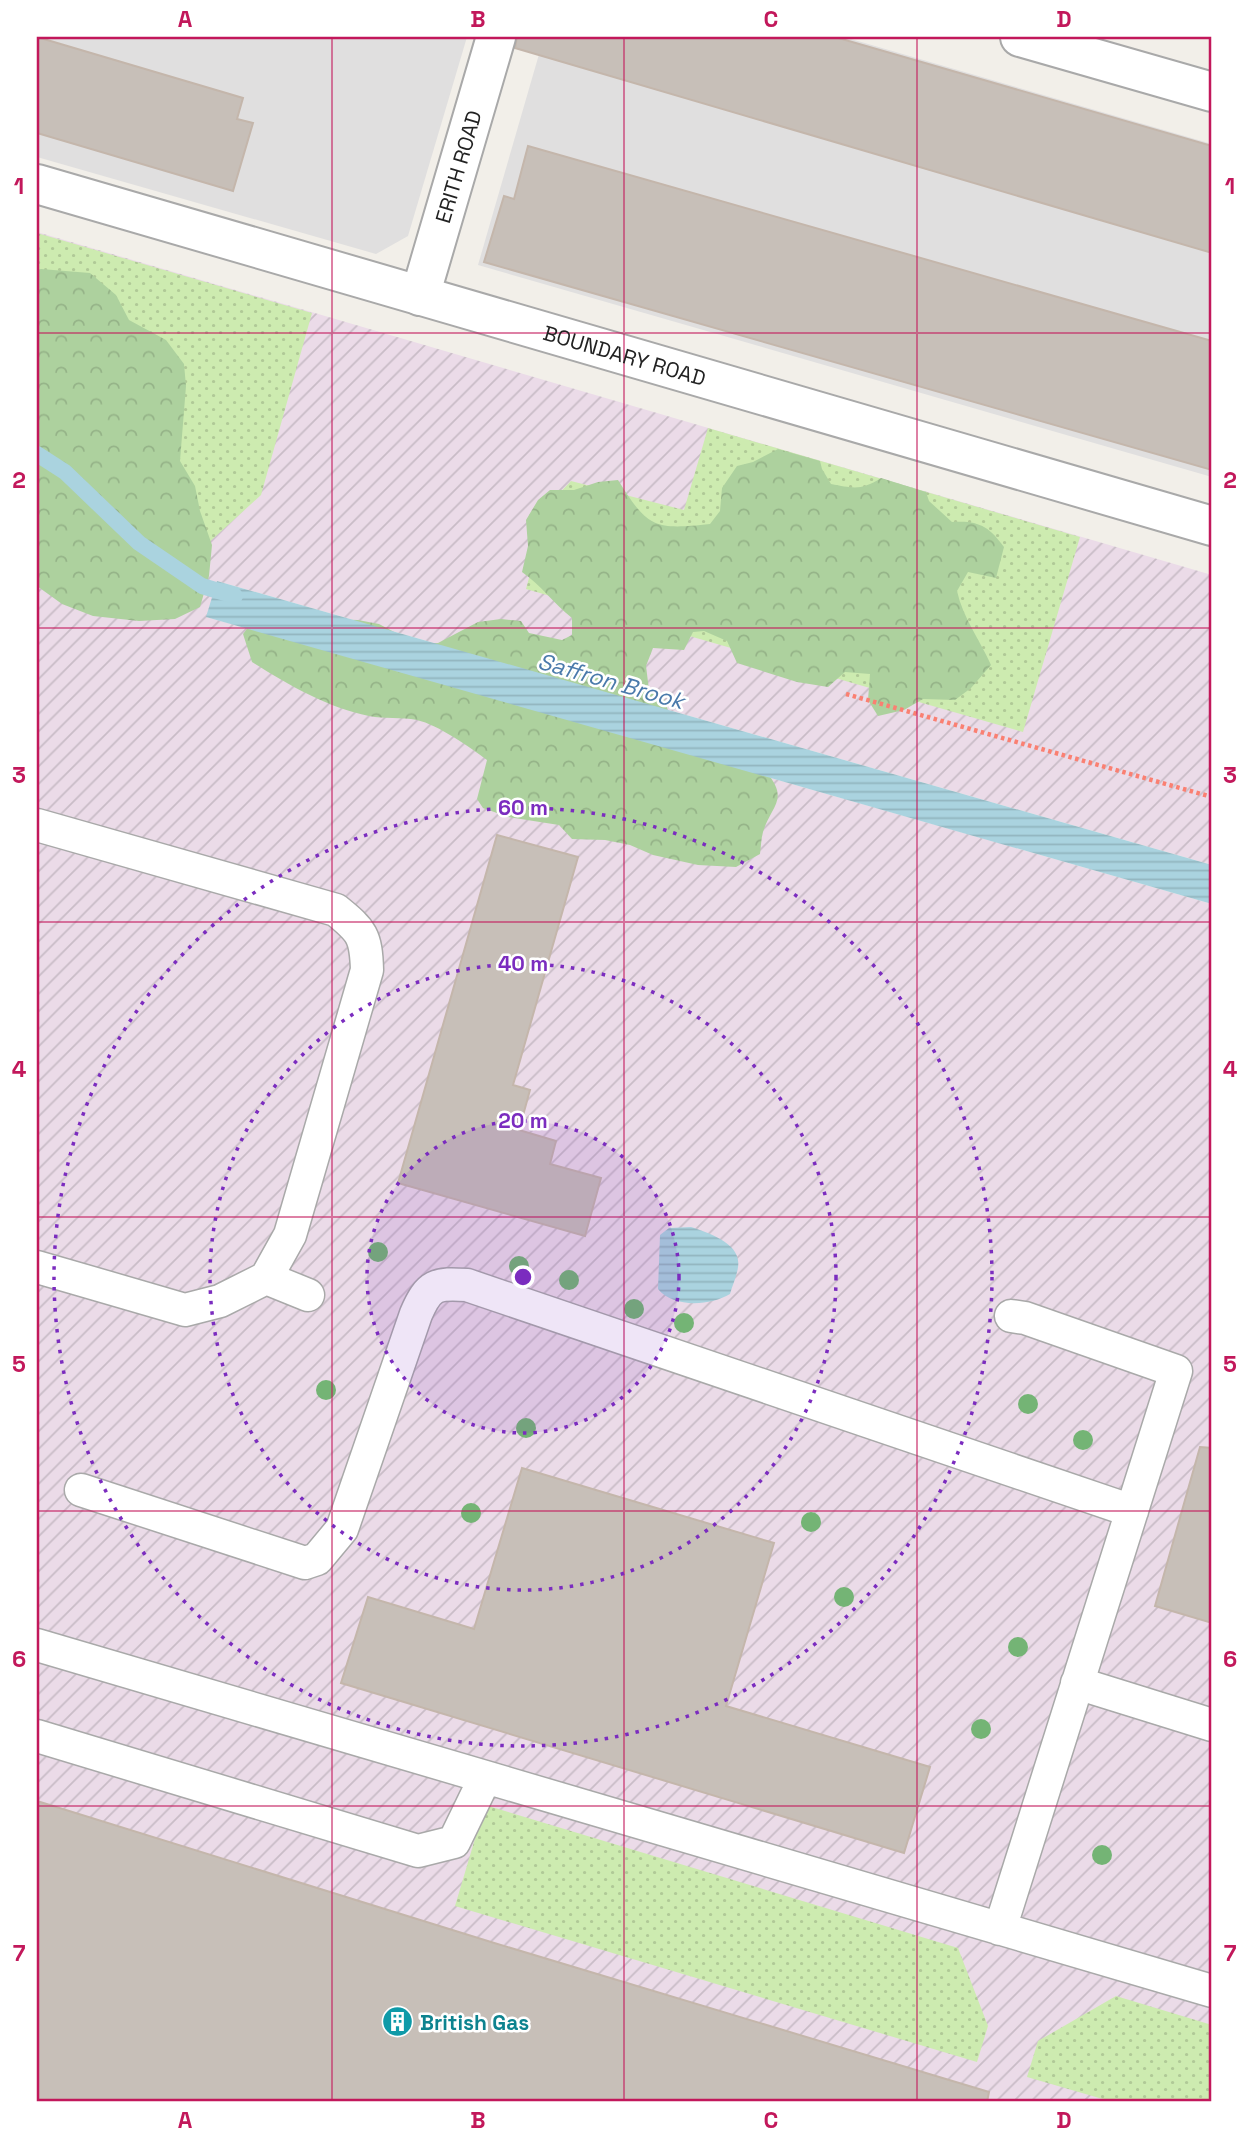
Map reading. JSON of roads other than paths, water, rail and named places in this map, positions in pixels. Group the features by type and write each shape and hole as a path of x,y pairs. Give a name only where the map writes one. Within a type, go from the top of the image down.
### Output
{"street":[{"name":"ERITH ROAD","path":"420,296 496,37"},
{"path":"1020,37 1212,92"},
{"name":"BOUNDARY ROAD","path":"37,184 1212,526"}],"lane":[{"path":"37,824 336,910 356,926 366,944 367,970 290,1235 266,1278 220,1301 185,1310 37,1268"},
{"path":"266,1278 308,1295"},
{"path":"81,1490 305,1563 317,1559 342,1529 416,1314 425,1295 439,1284 467,1285 1132,1511"},
{"path":"1000,1929 1176,1371 1011,1315"},
{"path":"37,1645 1212,1992"},
{"path":"1077,1684 1212,1725"},
{"path":"37,1736 418,1850 454,1842 485,1778"}],"water":[{"path":"217,581 1212,865 1212,904 206,617"},
{"path":"691,1227 722,1240 735,1251 738,1267 730,1294 712,1301 692,1303 673,1299 658,1289 660,1235 669,1228"}],"waterway":[{"name":"Saffron Brook","path":"37,454 65,472 139,543 202,586 235,596"}],"place":[{"name":"British Gas","path":"397,2022"}]}
